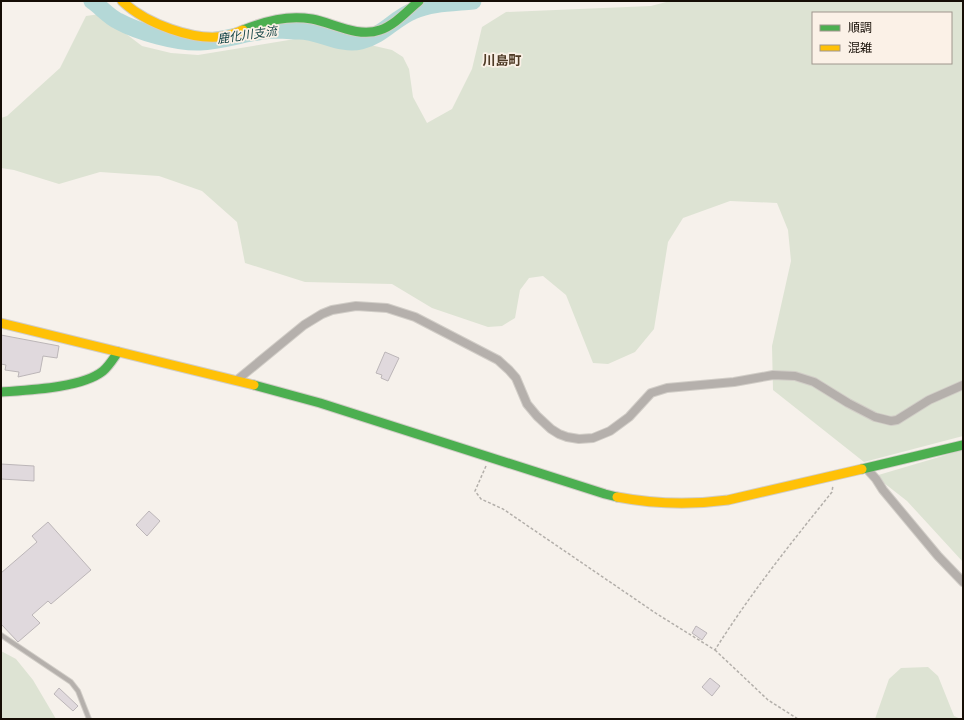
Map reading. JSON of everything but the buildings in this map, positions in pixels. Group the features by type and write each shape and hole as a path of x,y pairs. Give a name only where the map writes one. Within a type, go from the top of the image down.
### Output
{"street":[{"path":"122,1 133,12 143,18 170,29 194,36 224,36 279,18 305,18 351,32 376,32 381,30 419,1"},
{"path":"237,380 304,325 322,314 350,306 372,306 387,308 415,317 498,360 516,378 528,404 537,416 555,432 573,438 587,439 604,435 629,417 650,393 673,387 734,382 773,375 795,376 814,382 848,403 875,417 891,421 897,420 929,400 963,385"},
{"path":"1,323 237,380 320,403 604,494 639,501 667,504 700,504 728,500 963,445"},
{"path":"1,392 55,385 93,378 105,369 118,352"},
{"path":"866,468 938,556 963,582"}],"lane":[{"path":"1,635 71,682 78,691 90,719"}],"path":[{"path":"490,457 475,491 481,499 503,509 657,614 715,650 768,700 798,719"},
{"path":"715,650 731,624 776,563 832,492 836,474"}],"green space":[{"path":"670,1 963,1 963,436 864,462 773,390 772,346 791,261 788,230 777,203 730,201 683,218 668,242 654,329 635,352 608,364 593,363 566,295 543,276 529,278 520,290 515,318 502,326 488,327 432,308 392,284 305,282 245,263 237,222 202,191 159,176 100,172 59,184 14,170 1,168 1,118 7,116 60,68 86,16 100,14 142,46 171,53 198,55 301,38 349,40 392,50 403,57 409,69 413,97 427,123 452,109 472,69 482,27 506,12 651,6"},
{"path":"963,450 963,562 907,501 875,476"},
{"path":"1,651 16,659 33,680 56,719 1,719"},
{"path":"928,667 938,676 954,716 961,719 875,719 889,679 901,668"}],"waterway":[{"name":"鹿化川支流","path":"92,1 111,17 126,25 169,39 191,42 219,40 256,32 275,30 315,33 345,42 361,41 369,39 406,14 420,8 473,1"}],"traffic: fast":[{"path":"243,30 285,18 303,18 320,21 354,31 372,32 391,25 419,1"},
{"path":"1,392 69,385 94,377 109,365 118,352"},
{"path":"254,385 320,403 617,497"},
{"path":"862,469 963,445"}],"traffic: slow":[{"path":"122,1 143,17 171,29 185,33 213,37 228,36 243,30"},
{"path":"1,323 254,385"},
{"path":"617,497 659,502 714,502 862,469"}],"district":[{"name":"川島町","path":"502,60"}]}
